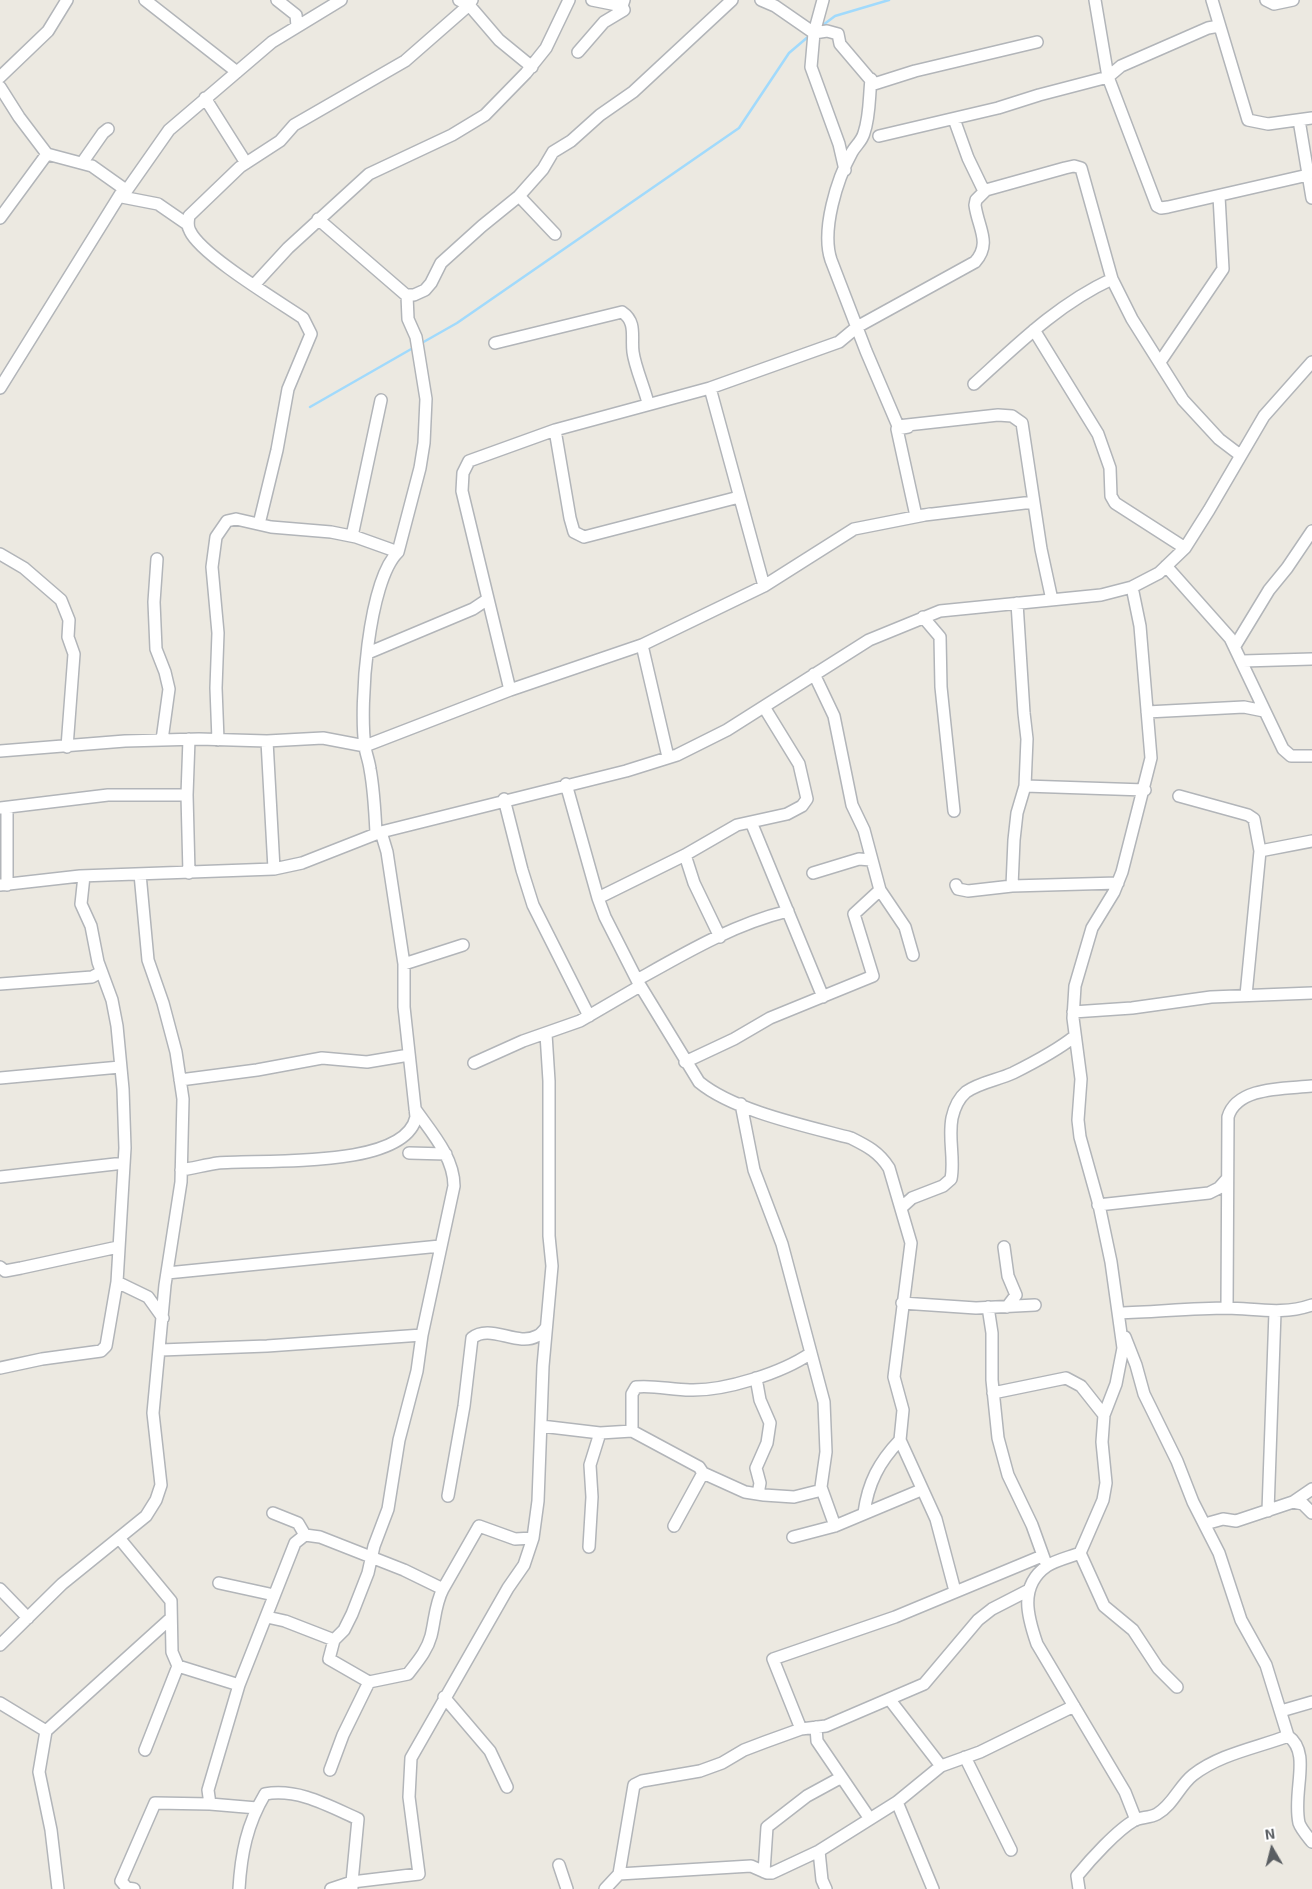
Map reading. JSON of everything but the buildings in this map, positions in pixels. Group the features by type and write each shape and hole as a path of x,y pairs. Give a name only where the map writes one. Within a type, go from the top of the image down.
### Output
{"street":[{"path":"0,77 48,32 67,0"},
{"path":"144,0 237,72"},
{"path":"277,0 296,15 297,26"},
{"path":"0,388 3,375 123,192 169,130 272,42 341,0"},
{"path":"254,285 318,219 369,174 452,135 476,121 496,105 532,67 550,40 569,0"},
{"path":"578,52 604,22 624,10 623,3 592,0"},
{"path":"318,219 407,295 414,295 424,290 431,284 441,263 482,226 520,196 543,169 553,152 572,141 600,116 633,92 732,0"},
{"path":"761,0 775,6 814,33 826,31 838,34 840,44 874,84 915,71 1037,42"},
{"path":"823,0 814,33 810,66 839,144 845,170"},
{"path":"1095,0 1108,77 1157,206 1161,208 1308,175"},
{"path":"1212,0 1248,120 1268,124 1312,118"},
{"path":"1266,0 1274,4 1293,0"},
{"path":"259,524 277,450 288,389 311,334 303,318 208,252 190,233 187,224 189,216 246,163 280,141 294,125 405,61 467,2 499,40 532,67"},
{"path":"879,136 954,119 1108,77 1121,66 1208,28 1219,26"},
{"path":"871,79 865,132 845,170 830,218 828,245 857,326 898,426 998,415 1019,418 1022,423 1052,600"},
{"path":"0,87 19,117 47,154 92,166 123,192 158,204 187,224"},
{"path":"205,98 246,163"},
{"path":"954,119 968,158 982,187 986,190"},
{"path":"1299,120 1312,198"},
{"path":"82,163 102,132 108,129"},
{"path":"0,218 47,154"},
{"path":"510,690 462,491 463,473 469,460 555,430 648,403 710,388 838,342 857,326 976,262 983,253 985,244 975,206 976,200 986,190 1065,168 1074,166 1081,168 1112,279 1132,319 1183,400 1219,439 1240,455"},
{"path":"520,196 555,234"},
{"path":"1160,362 1223,269 1219,196"},
{"path":"974,384 1034,330 1082,293 1112,279"},
{"path":"181,1170 218,1163 326,1159 360,1154 384,1146 409,1133 414,1126 415,1109 404,1007 404,964 387,852 379,832 365,746 368,653 370,626 376,595 390,560 398,552 420,468 424,443 426,399 416,337 408,319 407,295"},
{"path":"494,344 622,312 628,316 633,327 633,353 648,403"},
{"path":"1034,330 1098,434 1110,468 1111,496 1115,503 1185,548"},
{"path":"187,796 108,795 4,808 4,885 84,876 274,869 302,863 379,832 504,799 626,771 668,758 727,730 869,640 940,611 1101,595 1132,586 1159,573 1185,548 1210,510 1264,416 1312,362"},
{"path":"710,388 764,586"},
{"path":"352,536 381,400"},
{"path":"922,423 897,429 916,516 1034,502"},
{"path":"555,430 570,518 574,532 584,537 739,498"},
{"path":"0,751 189,739 267,742 324,738 365,746 510,690 642,645 764,586 854,529 930,514"},
{"path":"218,740 216,688 218,633 212,567 216,537 227,521 236,519 285,528 314,529 352,536 398,552"},
{"path":"1234,646 1269,590 1288,568 1312,532"},
{"path":"0,554 24,568 61,600 69,620 68,637 74,654 67,747"},
{"path":"157,559 154,602 156,649 165,672 168,689 162,740"},
{"path":"1166,566 1230,638 1243,661 1264,712 1283,750 1291,756 1312,756"},
{"path":"1132,586 1141,634 1151,758 1145,790 1118,883 1092,928 1075,986 1073,1012 1080,1079 1078,1120 1080,1137 1111,1262 1123,1333 1136,1365 1144,1394 1219,1553 1241,1620 1266,1665 1288,1736 1302,1745 1310,1757 1311,1767 1308,1783 1299,1806 1299,1824 1312,1842"},
{"path":"368,653 473,609 488,599"},
{"path":"1012,886 1015,831 1025,786 1027,739 1017,603"},
{"path":"923,617 940,637 941,687 954,811"},
{"path":"642,645 668,758"},
{"path":"1243,661 1312,659"},
{"path":"814,674 834,716 852,804 864,830 866,857 880,890 905,927 913,955"},
{"path":"1244,707 1256,693"},
{"path":"598,898 685,855 737,825 768,820 795,811 802,806 807,799 799,764 764,707"},
{"path":"1147,712 1244,707 1264,712"},
{"path":"189,739 187,796 189,872"},
{"path":"267,742 274,869"},
{"path":"566,784 598,898 638,983 699,1082 710,1091 741,1104 800,1124 851,1138 867,1146 883,1158 889,1168 911,1243 894,1377 903,1410 900,1440 921,1490 936,1519 955,1591"},
{"path":"1025,786 1145,790"},
{"path":"1179,796 1248,815 1254,819 1260,851 1246,995"},
{"path":"504,799 533,905 589,1016"},
{"path":"751,822 822,997"},
{"path":"1260,851 1312,841"},
{"path":"685,855 694,883 720,937"},
{"path":"813,873 866,857"},
{"path":"0,1645 62,1584 146,1516 156,1500 160,1485 152,1413 165,1288 181,1182 183,1114 176,1052 163,1003 148,960 140,874"},
{"path":"0,1368 42,1359 101,1351 106,1346 117,1282 118,1247 123,1218 123,1088 117,1026 112,1000 102,972 90,926 81,904 84,876"},
{"path":"956,885 958,889 968,891 1012,886 1118,883"},
{"path":"685,1062 734,1040 770,1018 873,976 854,914 880,890"},
{"path":"474,1063 523,1041 546,1034 589,1016 638,983 720,937 757,918 788,911"},
{"path":"404,964 463,946"},
{"path":"0,984 92,977 102,972"},
{"path":"1073,1012 1132,1008 1211,997 1312,993"},
{"path":"331,1889 419,1874 409,1797 411,1758 444,1697 508,1588 524,1565 533,1538 538,1501 546,1328 552,1266 549,1236 549,1081 546,1034"},
{"path":"900,1208 912,1198 943,1186 951,1179 953,1172 950,1135 952,1117 960,1098 967,1091 1023,1067 1075,1036"},
{"path":"180,1080 257,1070 322,1058 367,1062 408,1055"},
{"path":"0,1078 120,1067"},
{"path":"1227,1308 1228,1117 1231,1108 1241,1099 1254,1094 1312,1086"},
{"path":"741,1104 754,1170 782,1244 824,1402 826,1452 821,1476 822,1490 835,1526"},
{"path":"415,1109 446,1154 454,1173 454,1186 422,1335 417,1371 393,1471 388,1510 352,1614 344,1630 334,1640 329,1659 369,1682 408,1674 427,1645 438,1598 480,1526 515,1539 533,1538"},
{"path":"409,1153 446,1154"},
{"path":"0,1177 124,1163"},
{"path":"1098,1205 1200,1194 1219,1188 1227,1179"},
{"path":"167,1273 440,1246"},
{"path":"2,1270 118,1247"},
{"path":"1004,1247 1008,1276 1016,1295 1012,1304"},
{"path":"117,1282 148,1297 163,1318"},
{"path":"148,1297 165,1288"},
{"path":"902,1303 988,1307 1012,1304 1035,1305"},
{"path":"1119,1313 1227,1308 1275,1312 1296,1310 1312,1304"},
{"path":"988,1307 992,1333 993,1392 996,1423 1006,1468 1032,1526 1045,1561 1029,1590 1028,1618 1037,1644 1125,1792 1136,1820"},
{"path":"1268,1511 1275,1312"},
{"path":"448,1496 464,1406 469,1348 472,1338 478,1333 527,1338 537,1337 546,1328"},
{"path":"1123,1333 1123,1348 1116,1384 1104,1415 1102,1442 1106,1484 1103,1500 1080,1553 1104,1606 1133,1630 1158,1668 1177,1688"},
{"path":"160,1350 267,1346 422,1335"},
{"path":"632,1431 632,1394 636,1387 691,1391 756,1378 783,1370 811,1353"},
{"path":"756,1378 760,1400 770,1423 767,1444 756,1468 760,1484 758,1494"},
{"path":"993,1392 1066,1378 1081,1386 1104,1415"},
{"path":"541,1426 600,1433 632,1431 699,1467 703,1473 745,1492 794,1497 822,1490"},
{"path":"589,1547 592,1497 590,1465 600,1433"},
{"path":"864,1513 867,1490 886,1455 900,1440"},
{"path":"674,1526 703,1473"},
{"path":"1205,1524 1223,1520 1236,1521 1268,1511 1293,1502 1312,1489"},
{"path":"793,1537 835,1526 921,1490"},
{"path":"1293,1502 1303,1504 1312,1512"},
{"path":"273,1513 298,1523 305,1535"},
{"path":"210,1804 208,1790 239,1685 295,1543 305,1535 320,1537 443,1589"},
{"path":"119,1538 172,1601 173,1608 170,1618 172,1652 178,1666 146,1750"},
{"path":"801,1729 773,1659 894,1617 955,1591 1045,1561 1080,1553"},
{"path":"219,1584 274,1595"},
{"path":"0,1588 28,1618"},
{"path":"605,1889 619,1874 634,1785 642,1781 700,1770 722,1763 744,1750 801,1729 826,1726 924,1684 978,1620 992,1609 1029,1590"},
{"path":"267,1617 285,1621 334,1640"},
{"path":"58,1889 51,1830 39,1772 46,1732 170,1618"},
{"path":"178,1666 239,1685"},
{"path":"330,1770 343,1735 369,1682"},
{"path":"444,1697 490,1751 507,1787"},
{"path":"890,1700 941,1766"},
{"path":"1280,1712 1312,1702"},
{"path":"0,1703 46,1732"},
{"path":"619,1874 751,1866 764,1872 772,1873 819,1851 897,1802 941,1766 980,1752 1074,1706"},
{"path":"816,1727 817,1741 840,1778 870,1819"},
{"path":"1079,1889 1078,1876 1088,1863 1136,1820 1157,1814 1170,1803 1191,1777 1225,1756 1288,1736"},
{"path":"965,1757 1012,1850"},
{"path":"764,1872 767,1827 807,1796 840,1778"},
{"path":"239,1889 241,1858 250,1821 265,1794 275,1792 308,1798 358,1818 352,1885"},
{"path":"897,1802 933,1889"},
{"path":"134,1889 127,1888 121,1882 155,1803 210,1804 257,1808"},
{"path":"819,1851 822,1880 826,1889"},
{"path":"559,1865 567,1889"}],"waterway":[{"path":"819,28 835,16 889,0"},
{"path":"420,344 457,323 739,128 789,53 809,36"},
{"path":"310,407 413,348"}]}
